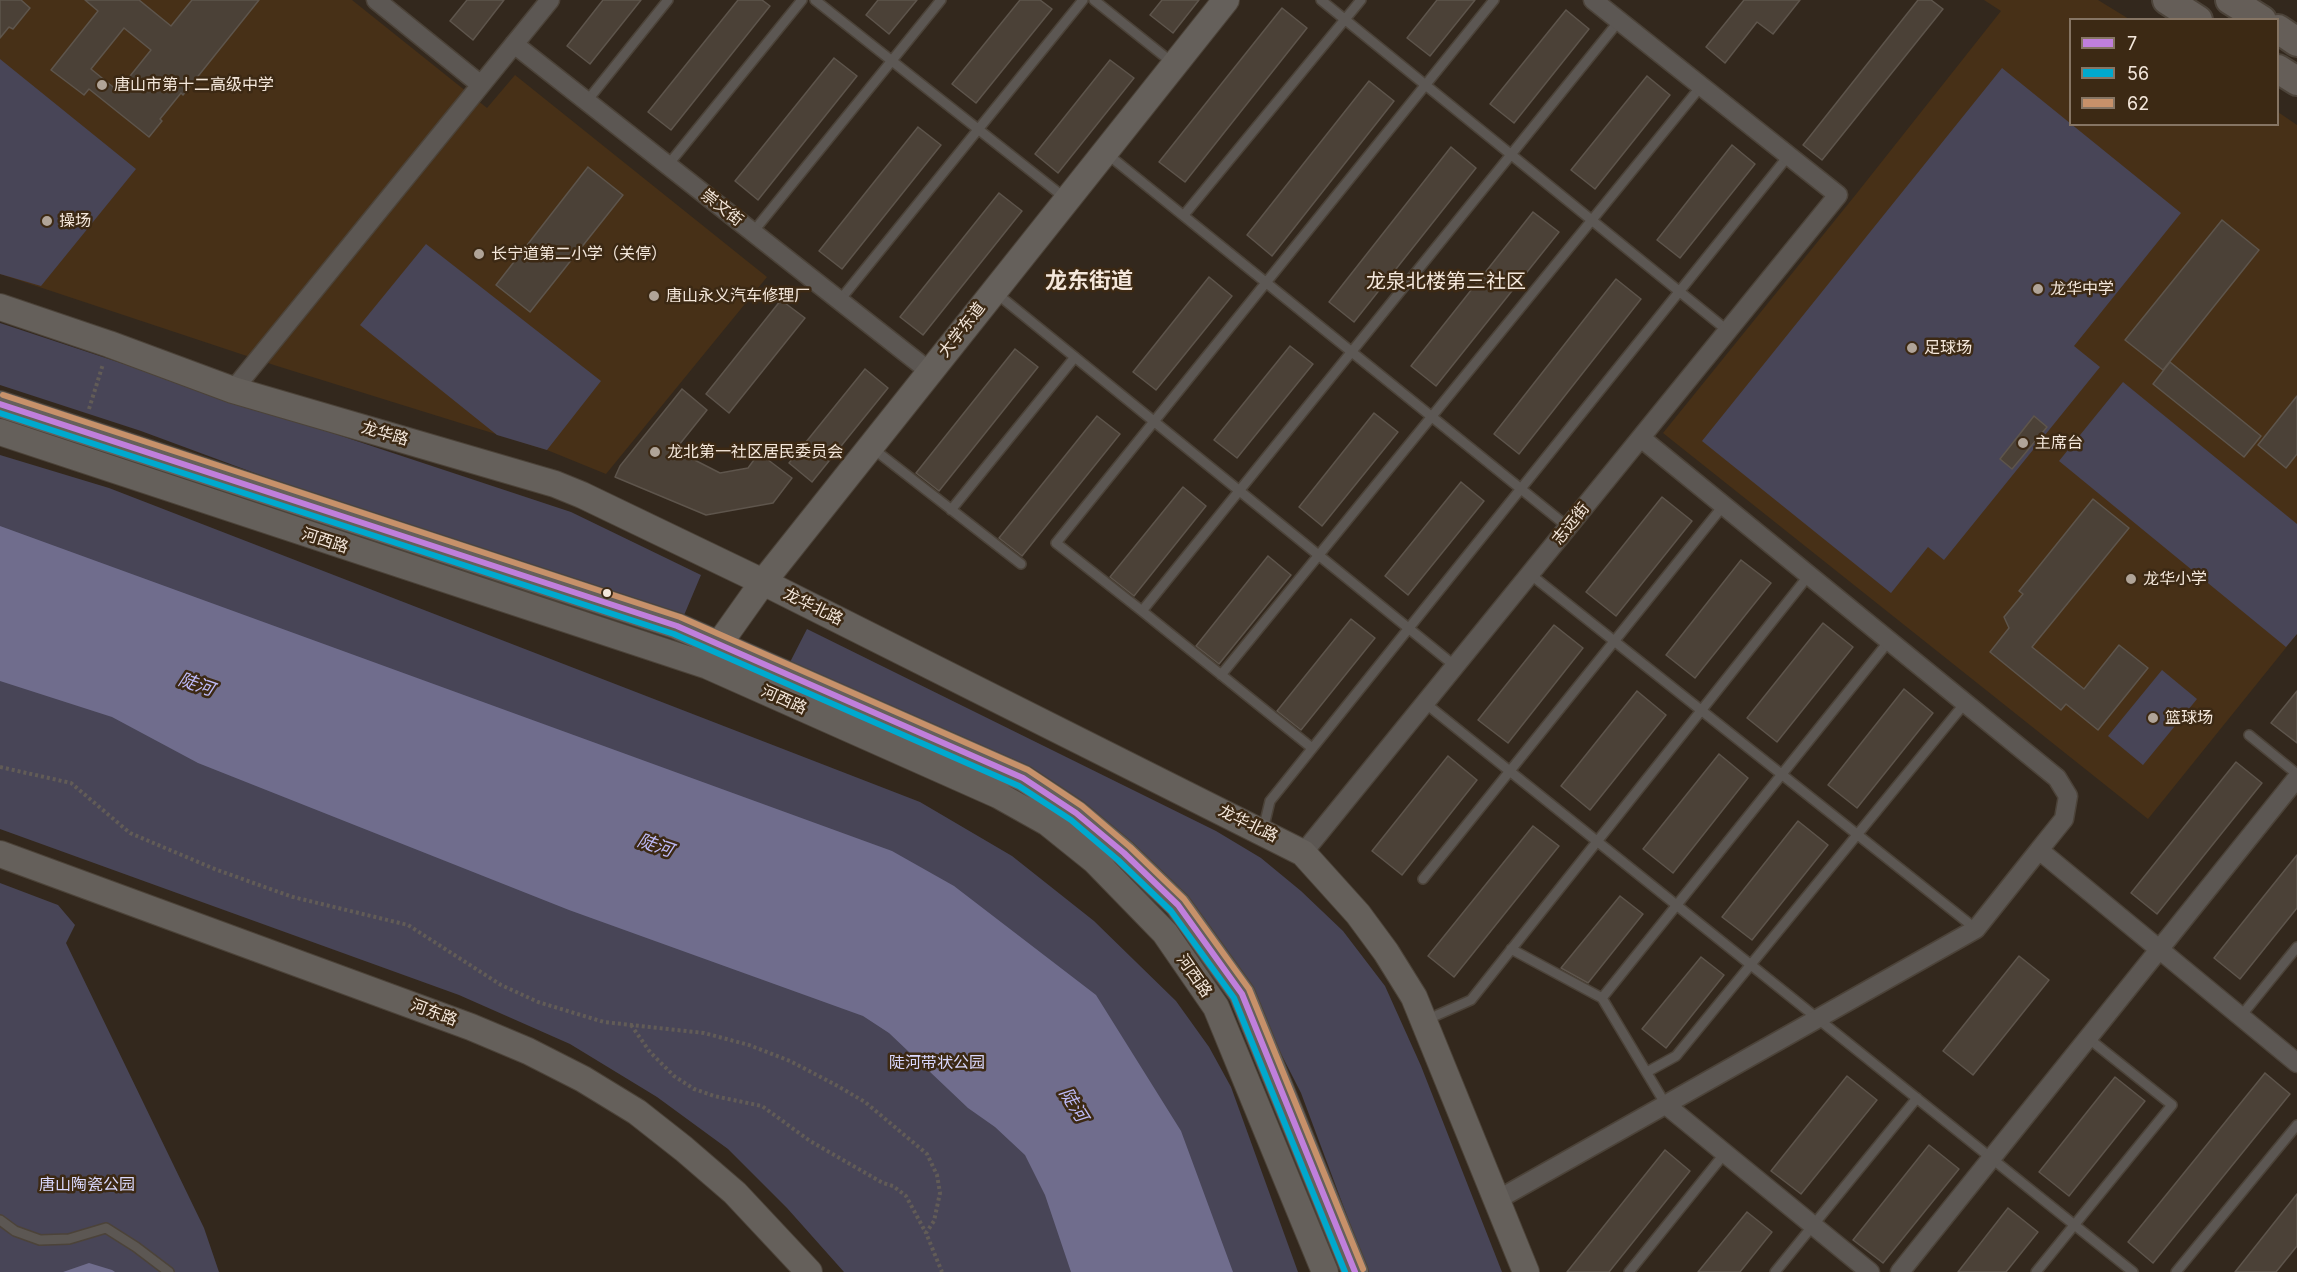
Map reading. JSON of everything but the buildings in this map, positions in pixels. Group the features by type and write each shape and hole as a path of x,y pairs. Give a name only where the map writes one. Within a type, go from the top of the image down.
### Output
{"main road":[{"path":"2167,0 2195,18"},
{"path":"2230,0 2259,18"},
{"path":"2279,30 2297,42"},
{"path":"2279,70 2297,81"}],"street":[{"path":"233,390 550,0"},
{"name":"大学东道","path":"713,655 763,582 1226,0"},
{"path":"1593,0 1789,155"},
{"path":"384,2 481,85"},
{"name":"崇文街","path":"514,44 929,371"},
{"name":"志远街","path":"1303,853 1838,195 1789,155"},
{"name":"龙华路","path":"0,307 233,390 555,484 763,582"},
{"name":"河西路","path":"0,404 677,626 713,655 998,795 1048,823 1094,860 1165,933 1216,1008 1325,1272"},
{"name":"河西路","path":"0,432 713,655 1023,778 1092,826 1178,905 1242,994 1355,1272"},
{"path":"1497,1200 1976,929 2064,819 2068,796 2057,777 1641,438"},
{"name":"龙华北路","path":"763,582 1303,853 1358,914 1386,952 1414,998 1526,1272"},
{"path":"1900,1272 2297,776"},
{"path":"2039,850 2297,1063"},
{"name":"河东路","path":"0,854 471,1027 528,1051 583,1079 638,1112 684,1149 735,1193 809,1272"},
{"path":"1666,1105 1870,1272"}],"lane":[{"path":"587,101 668,0"},
{"path":"668,165 802,0"},
{"path":"815,0 1067,200"},
{"path":"753,232 941,0"},
{"path":"840,300 1083,0"},
{"path":"1094,0 1174,64"},
{"path":"1321,0 1728,331"},
{"path":"1184,215 1361,0"},
{"path":"1312,748 1056,543 1494,0"},
{"path":"1142,610 1619,21"},
{"path":"1221,675 1702,85"},
{"path":"1105,151 1568,527"},
{"path":"1263,831 1270,801 1789,155"},
{"path":"993,291 1455,666"},
{"path":"951,510 1075,357"},
{"path":"870,446 1021,564"},
{"path":"1423,879 1723,506"},
{"path":"1530,574 1976,929"},
{"path":"1424,1021 1471,1000 1809,575"},
{"path":"1602,998 1889,641"},
{"path":"1425,703 2133,1272"},
{"path":"1647,1072 1676,1056 1965,703"},
{"path":"2249,735 2297,776"},
{"path":"2241,1016 2297,947"},
{"path":"1511,949 1602,998 1666,1105"},
{"path":"2036,1272 2172,1105 2088,1038"},
{"path":"1775,1272 1917,1098"},
{"path":"2176,1272 2297,1125"},
{"path":"1629,1272 1725,1153"},
{"path":"0,1220 15,1231 40,1240 69,1239 106,1228 169,1272"}],"path":[{"path":"89,409 109,344"},
{"path":"0,767 71,783 130,833 217,870 293,897 408,925 501,985 538,1002 604,1022 704,1033 749,1045 790,1060 865,1102 927,1154 936,1174 940,1193 934,1221 926,1233"},
{"path":"630,1025 650,1052 674,1077 694,1089 762,1106 810,1141 883,1183 893,1186 906,1196 926,1233 942,1272"}],"shaded area":[{"path":"0,0 352,0 487,108 515,75 767,277 606,474 547,450 277,366 0,274"},
{"name":"龙华中学","path":"1984,0 2098,0 2127,18 2069,18 2069,126 2279,126 2279,113 2297,125 2297,634 2148,819 1663,433 2001,11"}],"green space":[{"name":"操场","path":"0,59 136,169 41,286 0,274"},
{"path":"2002,68 2069,122 2069,126 2074,126 2181,213 2074,346 2100,367 1944,560 1928,547 1891,593 1702,441"},
{"path":"426,244 601,381 547,450 497,435 360,325"},
{"path":"0,323 571,512 701,575 682,620 671,627 141,431 0,385"},
{"path":"2123,382 2297,524 2297,634 2286,647 2059,461"},
{"name":"陡河带状公园","path":"0,455 109,488 920,802 1012,856 1094,921 1176,1001 1209,1047 1231,1087 1298,1272 844,1272 787,1208 728,1149 657,1097 570,1044 459,995 0,829"},
{"path":"807,629 1216,831 1261,858 1301,891 1343,931 1385,986 1421,1066 1502,1272 1368,1272 1301,1093 1273,1038 1130,846 787,668"},
{"name":"篮球场","path":"2162,670 2197,699 2143,765 2108,736"},
{"name":"唐山陶瓷公园","path":"0,883 58,905 75,925 66,943 204,1228 219,1272 0,1272"}],"water":[{"name":"陡河","path":"0,526 892,851 954,886 1096,995 1181,1131 1233,1272 1071,1272 1045,1195 1025,1155 995,1127 968,1108 889,1033 863,1016 569,910 198,763 112,717 0,681"},
{"path":"89,1263 115,1272 63,1272"}],"transit line":[{"name":"62","path":"3,395 680,617 1028,770 1082,806 1130,847 1184,899 1249,989 1363,1269"},
{"name":"7","path":"0,404 677,626 1023,778 1076,813 1124,853 1178,905 1242,994 1355,1272"},
{"name":"56","path":"0,413 674,634 1019,786 1071,820 1118,860 1171,911 1234,998 1345,1272"}],"place":[{"name":"唐山市第十二高级中学","path":"102,85"},
{"name":"操场","path":"47,221"},
{"name":"长宁道第二小学（关停）","path":"479,254"},
{"name":"龙华中学","path":"2038,289"},
{"name":"唐山永义汽车修理厂","path":"654,296"},
{"name":"足球场","path":"1912,348"},
{"name":"主席台","path":"2023,443"},
{"name":"龙北第一社区居民委员会","path":"655,452"},
{"name":"龙华小学","path":"2131,579"},
{"name":"篮球场","path":"2153,718"}],"district":[{"name":"龙东街道","path":"1089,281"},
{"name":"龙泉北楼第三社区","path":"1446,282"}]}
